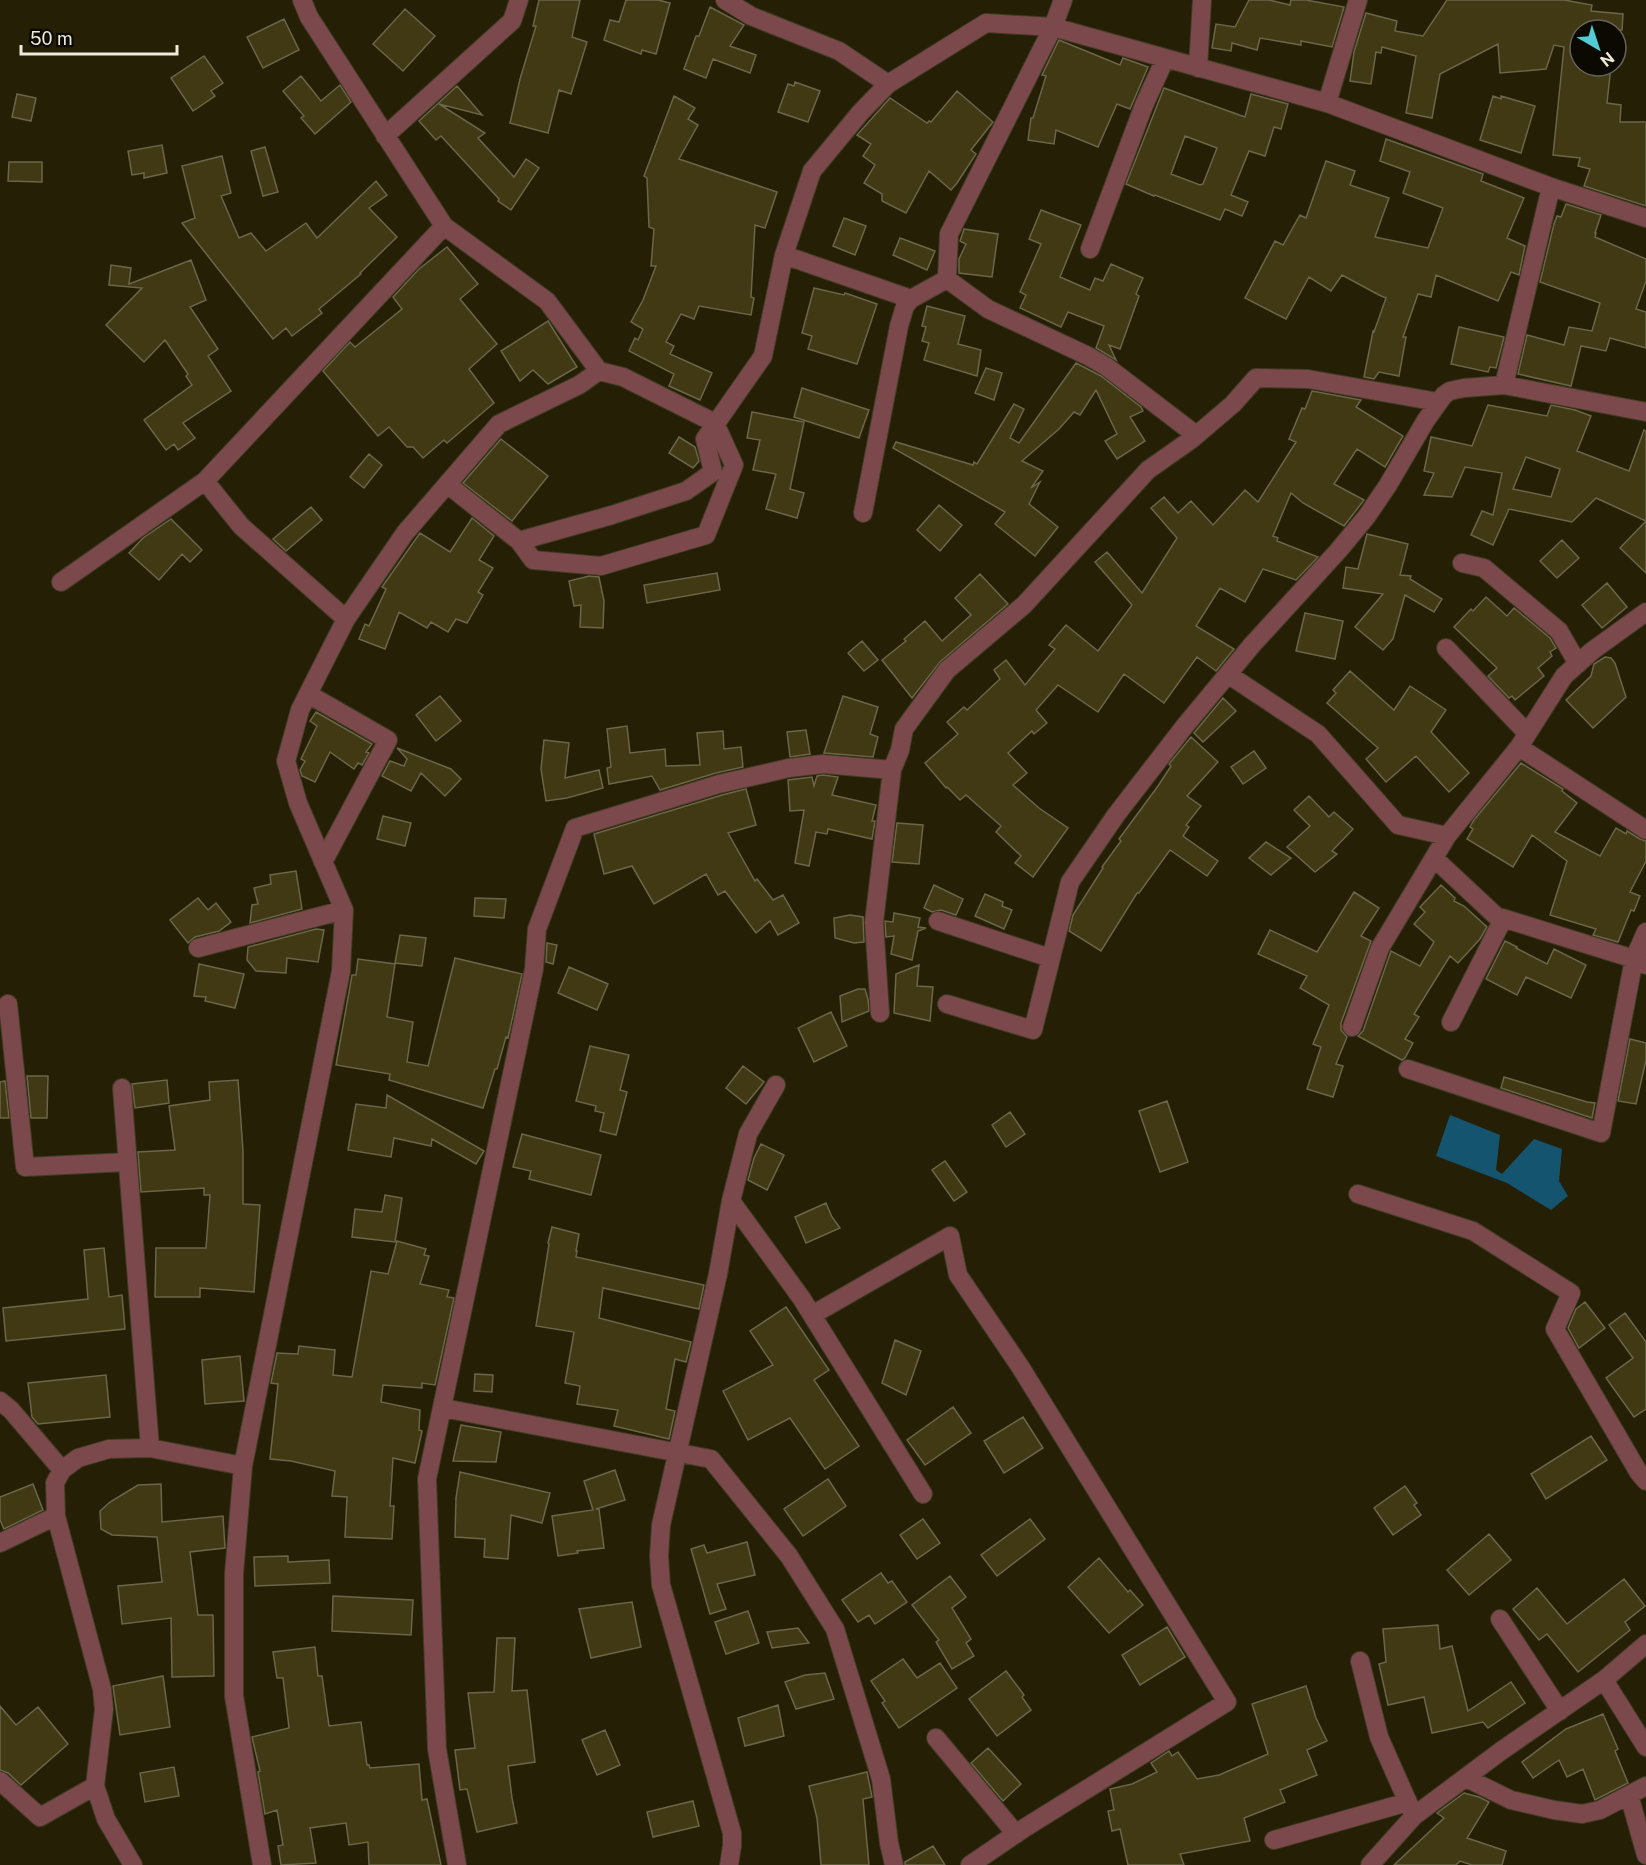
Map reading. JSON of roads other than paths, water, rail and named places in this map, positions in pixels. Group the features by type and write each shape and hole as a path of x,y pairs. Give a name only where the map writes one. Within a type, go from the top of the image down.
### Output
{"street":[{"path":"302,0 309,17 444,226 547,301 599,371 623,377 715,423 734,465 706,535 601,566 533,560 519,541 447,484"},
{"path":"385,136 512,21 519,0"},
{"path":"725,0 751,16 839,51 888,84"},
{"path":"947,279 949,234 1053,27 1063,0"},
{"path":"1198,68 1202,0"},
{"path":"1327,103 1358,0"},
{"path":"519,541 686,491 712,472 705,439 763,356 784,255 812,171 860,113 888,84 986,23 1053,27 1327,103 1551,187 1646,218"},
{"path":"1090,249 1144,105 1165,59"},
{"path":"1504,385 1551,187"},
{"path":"61,582 205,481 444,226"},
{"path":"784,255 911,299"},
{"path":"863,513 899,326 905,306 911,299 947,279"},
{"path":"947,279 988,309 1107,367 1196,435"},
{"path":"262,1865 234,1696 234,1574 243,1466 341,971 344,910 298,803 286,761 300,710 346,619 405,534 499,424 570,390 599,371"},
{"path":"880,1013 874,922 892,770 900,750 904,729 947,670 1024,605 1148,470 1233,404 1256,378 1308,379 1438,402"},
{"path":"947,1004 1033,1030 1070,882 1156,762 1252,645 1338,552 1367,516 1444,395 1456,389 1504,385 1646,412"},
{"path":"205,481 241,526 346,619"},
{"path":"1462,563 1484,568 1559,631 1578,664"},
{"path":"1352,1027 1380,948 1447,836 1523,740 1564,676 1592,651 1646,612"},
{"path":"1446,648 1523,740 1646,830"},
{"path":"1229,675 1318,734 1398,825 1447,836"},
{"path":"308,694 388,740 323,862"},
{"path":"457,1865 437,1749 427,1479 534,969 537,929 575,828 719,784 789,768 823,764 892,770"},
{"path":"1434,858 1496,916 1640,962"},
{"path":"198,948 344,910"},
{"path":"1451,1022 1503,919"},
{"path":"938,921 1050,957"},
{"path":"1408,1069 1601,1133 1646,932"},
{"path":"8,1004 25,1167 128,1162"},
{"path":"729,1865 732,1833 661,1585 659,1556 661,1525 718,1274 731,1201 748,1134 776,1085"},
{"path":"122,1088 150,1448"},
{"path":"1358,1194 1473,1232 1571,1293 1555,1329 1646,1481"},
{"path":"731,1201 812,1315 924,1494"},
{"path":"812,1315 950,1236 958,1275 1021,1368 1227,1702 970,1865"},
{"path":"0,1401 11,1410 62,1470"},
{"path":"443,1408 711,1459 789,1556 835,1629 880,1779 894,1865"},
{"path":"133,1865 102,1810 95,1786 104,1718 102,1689 56,1516 55,1483 62,1470 78,1458 109,1449 150,1448 243,1466"},
{"path":"0,1544 56,1516"},
{"path":"1500,1618 1560,1711"},
{"path":"1274,1840 1411,1809 1466,1778 1604,1680 1646,1644"},
{"path":"1359,1661 1379,1737 1411,1809"},
{"path":"1604,1680 1646,1747"},
{"path":"936,1738 1016,1834"},
{"path":"1466,1778 1511,1800 1582,1814 1600,1810 1646,1786"},
{"path":"0,1781 40,1817 95,1786"},
{"path":"1629,1796 1646,1855"},
{"path":"1370,1865 1411,1809"},
{"path":"732,1846 745,1865"}],"water":[{"path":"1450,1115 1500,1135 1496,1170 1502,1174 1534,1139 1562,1149 1559,1181 1568,1196 1551,1210 1507,1183 1436,1156"}]}
